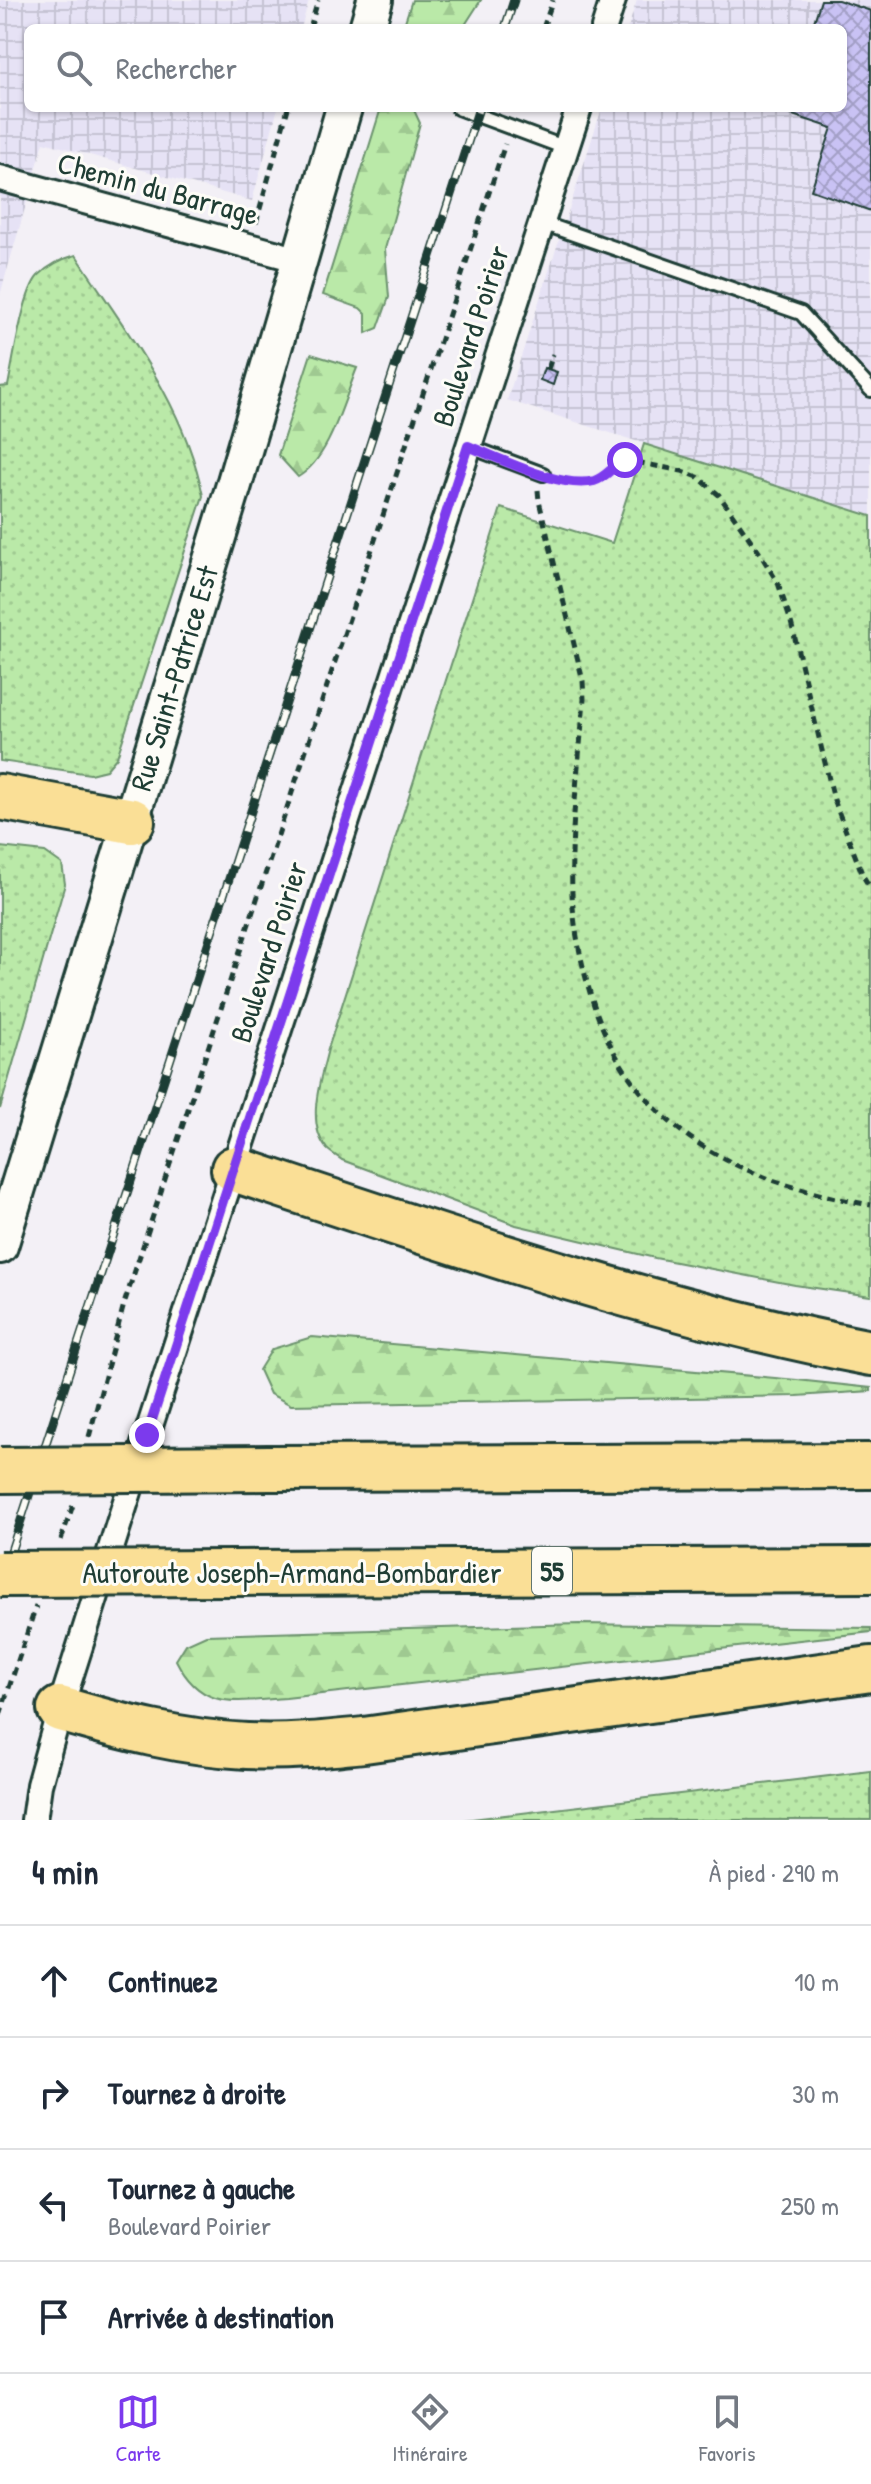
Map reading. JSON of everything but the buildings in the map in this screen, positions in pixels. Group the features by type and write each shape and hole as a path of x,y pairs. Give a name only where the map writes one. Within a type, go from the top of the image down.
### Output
{"highway":[{"path":"0,797 132,821"},
{"path":"234,1169 587,1283 738,1325 871,1353"},
{"path":"0,1470 871,1466"},
{"name":"Autoroute Joseph-Armand-Bombardier","path":"0,1574 871,1570"},
{"path":"60,1709 187,1740 249,1746 291,1746 380,1738 871,1669"}],"street":[{"path":"368,24 375,0"},
{"path":"605,24 613,0"},
{"name":"Rue Saint-Patrice Est","path":"0,1246 132,821 343,112"},
{"name":"Boulevard Poirier","path":"34,1820 39,1785 60,1709 578,112"},
{"name":"Chemin du Barrage","path":"0,178 300,260"}],"lane":[{"path":"470,112 566,148"},
{"path":"542,223 801,313 871,390"},
{"path":"468,446 543,474"}],"path":[{"path":"311,24 318,0"},
{"path":"544,24 553,0"},
{"path":"249,247 287,112"},
{"name":"Boulevard Poirier","path":"88,1440 129,1290 511,126"},
{"path":"548,369 553,354"},
{"path":"871,889 834,800 791,622 778,583 719,495 698,477 682,471 625,460 598,480 585,483 543,474 539,501 583,681 572,897 584,972 605,1033 618,1061 640,1093 692,1141 755,1173 800,1189 871,1205"},
{"path":"57,1549 75,1498"},
{"path":"0,1715 37,1602"}],"shaded area":[{"path":"0,0 309,0 302,24 24,24 24,112 277,112 252,201 44,142 0,295"},
{"path":"637,0 871,0 871,516 507,400 601,112 847,112 847,24 629,24"}],"green space":[{"path":"412,0 481,0 466,24 404,24"},
{"path":"380,112 415,112 420,123 385,249 389,297 378,328 366,333 366,314 360,308 323,295"},
{"path":"76,255 168,399 183,430 203,496 117,757 106,770 90,774 0,761 0,387 8,386 23,312 33,284 51,266"},
{"path":"311,354 357,368 327,443 319,457 298,477 278,455"},
{"path":"644,444 871,516 871,1296 655,1258 516,1225 342,1160 327,1149 320,1138 317,1100 328,1049 501,508 612,543"},
{"path":"0,847 45,852 62,864 65,884 0,1109"},
{"path":"312,1337 797,1380 871,1388 871,1391 797,1396 291,1405 270,1394 259,1370 272,1349"},
{"path":"579,1624 871,1628 871,1632 251,1701 222,1700 209,1696 186,1677 176,1660 186,1644 206,1635"},
{"path":"871,1771 871,1820 464,1820"}],"railway":[{"path":"506,24 514,0"},
{"path":"0,1585 478,112"}],"route":[{"path":"147,1435 468,446 543,474 585,483 598,480 625,460"}]}
